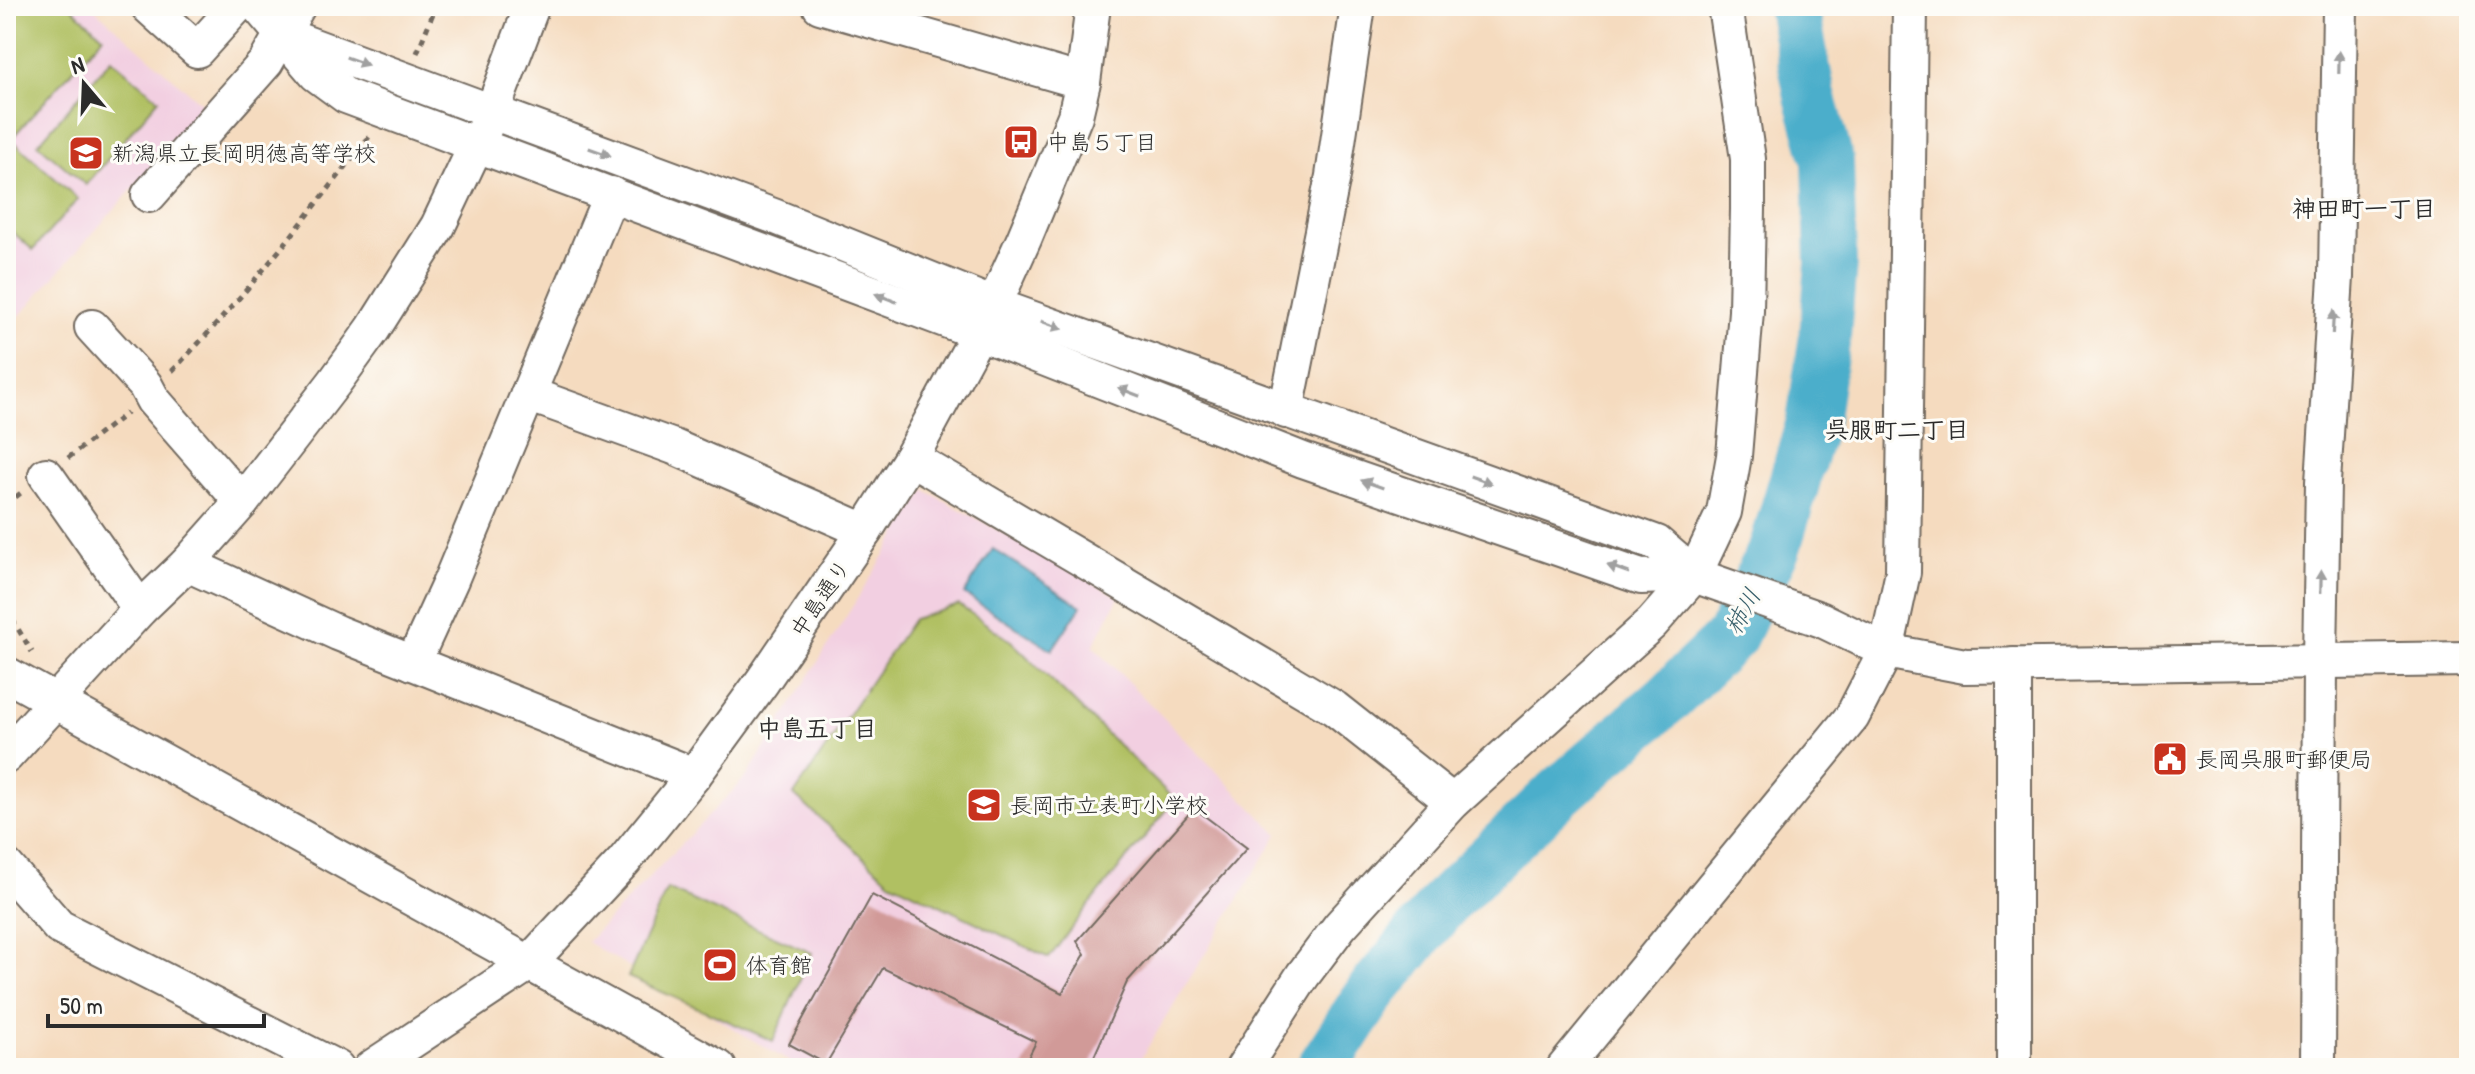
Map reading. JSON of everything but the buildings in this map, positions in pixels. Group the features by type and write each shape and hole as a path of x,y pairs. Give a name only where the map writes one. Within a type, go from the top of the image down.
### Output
{"street":[{"path":"148,6 197,50 237,6"},
{"path":"258,6 407,80 776,217 987,319 1303,460 1641,577 1704,578"},
{"path":"6,756 242,502 373,329 438,226 492,112 532,6"},
{"path":"820,6 1083,82"},
{"name":"中島通り","path":"371,1068 528,964 624,861 694,775 762,682 865,531 911,458 987,319 1024,239 1075,116 1083,82 1093,6"},
{"path":"1286,411 1333,176 1358,6"},
{"path":"1243,1068 1303,975 1340,926 1453,802 1704,578 1724,512 1734,456 1746,311 1748,159 1725,6"},
{"path":"1564,1068 1852,717 1886,651 1903,572 1910,6"},
{"path":"2318,1068 2323,482 2336,277 2340,6"},
{"path":"291,20 316,74 346,96 611,194 987,319 1286,411 1657,543 1704,578 1822,620 1886,651 1965,666 2469,659"},
{"path":"149,195 266,62 291,20"},
{"path":"413,663 451,580 611,194"},
{"path":"92,327 145,385 149,394 242,502"},
{"path":"528,394 674,447 865,531"},
{"path":"911,458 1334,708 1453,802"},
{"path":"46,475 140,609"},
{"path":"187,564 338,633 694,775"},
{"path":"2014,665 2014,1068"},
{"path":"6,674 719,1068"},
{"path":"6,866 59,927 337,1068"}],"path":[{"path":"407,80 436,6"},
{"path":"6,504 149,394 204,338 285,246 370,136 380,109"}],"shaded area":[{"name":"新潟県立長岡明徳高等学校","path":"6,6 91,6 208,109 6,331"},
{"name":"長岡市立表町小学校","path":"925,490 1119,597 1093,646 1278,834 1135,1068 800,1068 587,942 747,776"}],"green space":[{"path":"6,6 70,6 103,36 11,139 78,199 33,250 6,226"},
{"path":"111,59 159,99 86,185 38,144"},
{"path":"959,605 1011,641 1175,800 1049,958 890,881 794,795 913,619"},
{"name":"体育館","path":"667,889 812,953 773,1041 628,977"}],"water":[{"path":"993,549 1081,606 1052,650 964,594"}],"waterway":[{"name":"柿川","path":"1322,1068 1372,991 1447,900 1551,800 1669,697 1732,636 1775,547 1812,422 1825,336 1831,263 1828,161 1810,96 1793,6"}],"place":[{"name":"中島５丁目","path":"1021,142"},
{"name":"新潟県立長岡明徳高等学校","path":"86,153"},
{"name":"長岡呉服町郵便局","path":"2170,759"},
{"name":"長岡市立表町小学校","path":"984,805"},
{"name":"体育館","path":"720,965"}],"district":[{"name":"神田町一丁目","path":"2364,208"},
{"name":"呉服町二丁目","path":"1897,429"},
{"name":"中島五丁目","path":"817,728"}]}
